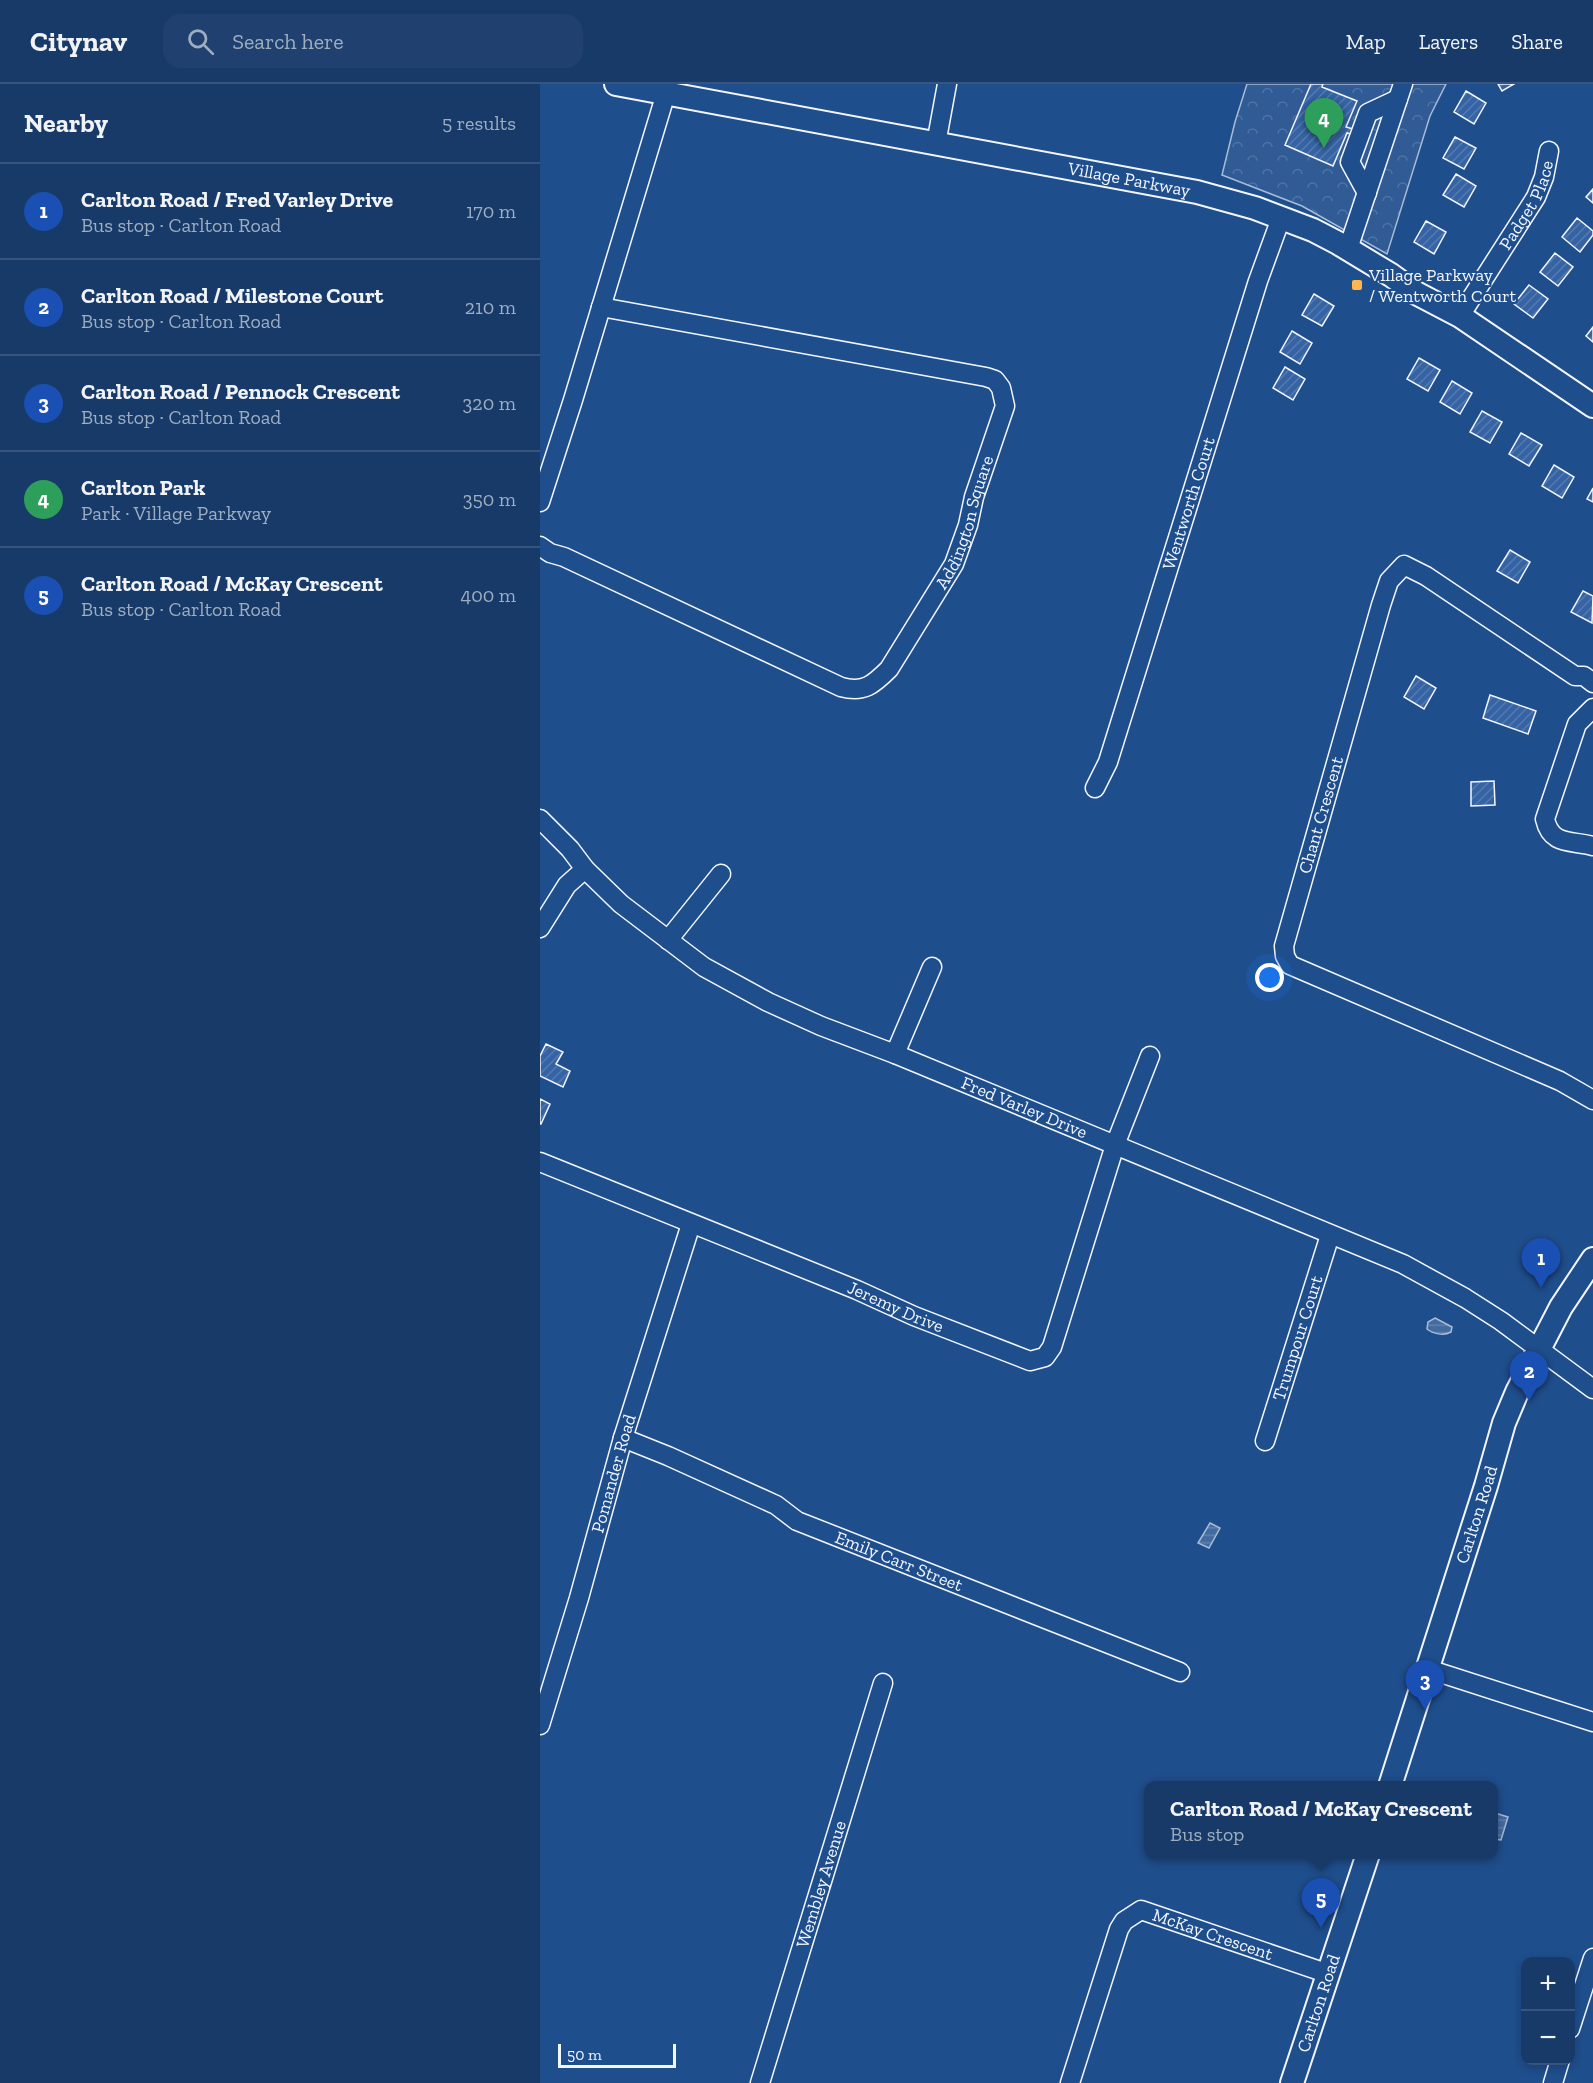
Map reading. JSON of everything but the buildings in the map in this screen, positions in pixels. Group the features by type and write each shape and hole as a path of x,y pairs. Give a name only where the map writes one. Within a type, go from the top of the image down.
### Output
{"main road":[{"name":"Village Parkway","path":"616,84 1197,192 1255,208 1313,230 1348,249 1416,293 1460,316 1593,406"},
{"name":"Carlton Road","path":"1391,1781 1504,1423 1539,1349 1593,1258"},
{"name":"Carlton Road","path":"1293,2083 1366,1859"}],"street":[{"path":"936,144 947,84"},
{"path":"1367,192 1350,162 1354,149 1368,113 1401,91"},
{"path":"1348,249 1401,91"},
{"path":"540,502 666,93"},
{"name":"Padget Place","path":"1460,316 1536,197 1544,177 1549,151"},
{"name":"Wentworth Court","path":"1095,788 1108,762 1258,280 1281,218"},
{"name":"Addington Square","path":"540,546 550,553 564,557 841,687 854,690 863,688 877,681 889,669 954,564 1005,406 1001,388 995,380 986,377 601,306"},
{"name":"Chant Crescent","path":"1593,683 1584,676 1575,676 1426,576 1404,565 1389,581 1381,604 1284,946 1290,965 1560,1081 1593,1100"},
{"path":"1593,708 1577,724 1545,819 1548,832 1556,839 1593,846"},
{"name":"Fred Varley Drive","path":"540,819 570,849 585,869 621,904 704,967 768,1002 821,1026 895,1054 1403,1264 1492,1316 1593,1389"},
{"path":"540,928 567,885 585,869"},
{"path":"668,940 722,874"},
{"path":"895,1054 932,967"},
{"path":"1115,1145 1150,1056"},
{"name":"Jeremy Drive","path":"540,1162 857,1290 914,1316 1030,1361 1045,1357 1055,1339 1115,1145"},
{"name":"Pomander Road","path":"540,1725 579,1598 623,1438 691,1224"},
{"name":"Trumpour Court","path":"1264,1441 1330,1235"},
{"name":"Emily Carr Street","path":"623,1438 776,1505 796,1521 1180,1672"},
{"path":"1428,1669 1593,1722"},
{"name":"Wembley Avenue","path":"760,2083 883,1683"},
{"name":"McKay Crescent","path":"1070,2083 1119,1929 1124,1921 1141,1910 1329,1974"},
{"path":"1575,2013 1593,1958"},
{"path":"1553,2083 1559,2065"}],"green space":[{"path":"1247,84 1446,84 1430,116 1387,254 1302,206 1222,175"}],"shaded area":[{"path":"1435,1318 1452,1327 1451,1332 1439,1334 1427,1329 1428,1322"},
{"path":"1210,1523 1220,1528 1209,1548 1198,1543"},
{"path":"1498,1814 1508,1817 1501,1840 1498,1840"}],"place":[{"name":"Carlton Park","path":"1324,148"},
{"name":"Village Parkway / Wentworth Court","path":"1357,285"},
{"name":"Carlton Road / Fred Varley Drive","path":"1541,1288"},
{"name":"Carlton Road / Milestone Court","path":"1529,1401"},
{"name":"Carlton Road / Pennock Crescent","path":"1425,1710"},
{"name":"Carlton Road / McKay Crescent","path":"1321,1928"}]}
